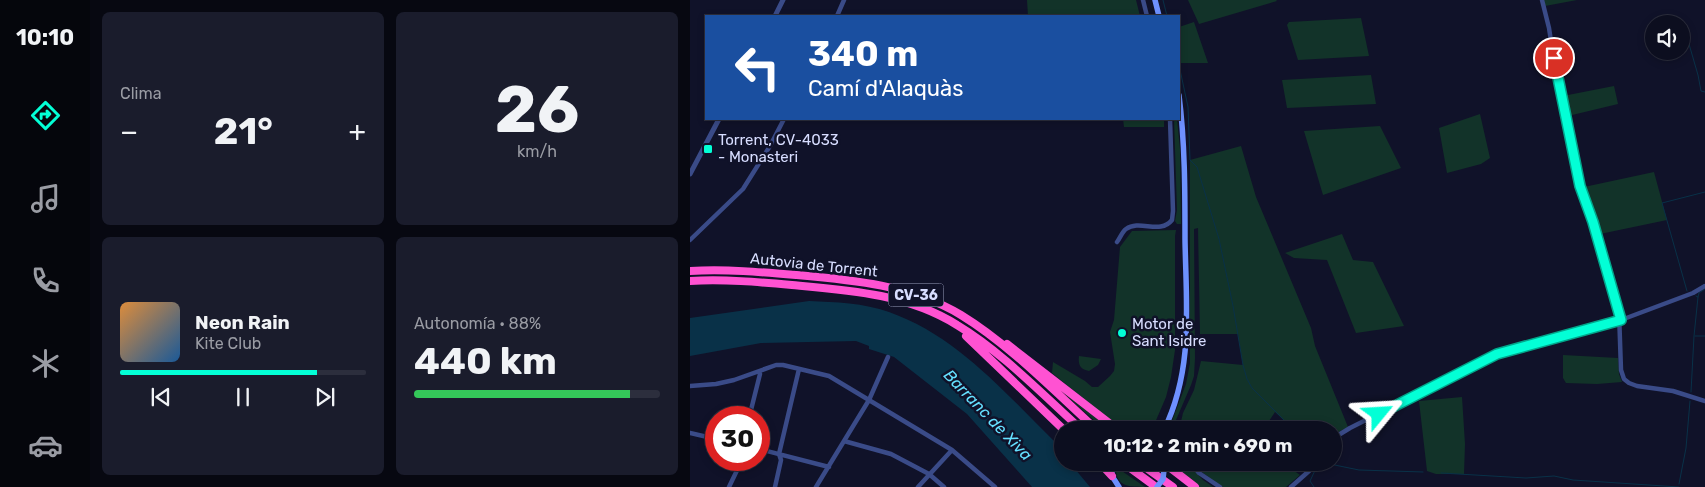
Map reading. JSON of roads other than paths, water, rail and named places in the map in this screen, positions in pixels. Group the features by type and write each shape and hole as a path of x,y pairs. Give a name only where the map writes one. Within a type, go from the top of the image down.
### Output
{"highway":[{"name":"Autovia de Torrent","path":"690,272 717,270 848,280 886,286 928,299 960,314 981,329 1010,352 1087,421"},
{"name":"Autovia de Torrent","path":"690,281 753,282 847,290 891,298 924,309 955,323 977,337 1072,421"},
{"path":"886,286 930,295 962,311 983,325 1106,421"},
{"path":"891,298 954,327 970,338 1055,421"},
{"path":"1135,471 1157,487"},
{"path":"1151,471 1174,487"},
{"path":"1172,471 1195,487"}],"main road":[{"path":"1155,0 1159,15"},
{"path":"1168,421 1183,378 1187,342 1184,141 1180,104"},
{"path":"1113,471 1117,486"},
{"path":"1157,487 1162,479 1163,471"}],"street":[{"path":"775,15 783,0"},
{"path":"837,15 844,0"},
{"path":"1143,0 1147,15"},
{"path":"1542,0 1549,28 1558,87 1580,186 1593,222 1621,320 1620,370 1624,379 1638,386 1673,391 1705,401"},
{"path":"690,174 719,120"},
{"path":"690,240 743,189 770,146 783,120"},
{"path":"1117,242 1125,229 1131,226 1163,227 1172,220 1173,190 1170,120"},
{"path":"1342,433 1497,354 1621,320 1693,293 1705,286"},
{"path":"816,487 869,400 888,357"},
{"path":"690,386 716,384 734,380 776,365 829,376 952,450 995,487"},
{"path":"774,487 781,460 779,454 799,369"},
{"path":"752,406 760,374"},
{"path":"690,433 705,436"},
{"path":"844,441 891,454 929,474 944,487"},
{"path":"918,487 952,450"},
{"path":"770,452 829,467"},
{"path":"729,487 737,471"},
{"path":"1198,471 1220,487"},
{"path":"1290,487 1310,471"}],"water":[{"name":"Barranc de Xiva","path":"809,301 870,307 914,322 958,350 978,367 1054,441 1054,471 1077,471 1090,487 1032,487 967,414 894,357 869,349 869,346 856,341 761,343 690,356 690,318"}],"waterway":[{"path":"1163,0 1167,15"},
{"path":"1690,47 1701,91 1705,92"},
{"path":"1180,70 1188,107 1190,160 1197,167 1219,239 1247,379 1252,388 1285,421"},
{"path":"1687,291 1662,203 1705,192"},
{"path":"1698,297 1699,293 1705,289"},
{"path":"1691,392 1698,297 1696,296"},
{"path":"1695,336 1705,336"},
{"path":"1679,484 1686,448 1690,401"},
{"path":"1342,467 1359,470 1423,472"},
{"path":"1314,487 1310,481 1315,471"},
{"path":"1441,473 1526,478 1554,476 1573,480 1679,487"}],"place":[{"name":"Torrent, CV-4033 - Monasteri","path":"708,149"},
{"name":"Motor de Sant Isidre","path":"1122,333"}]}
